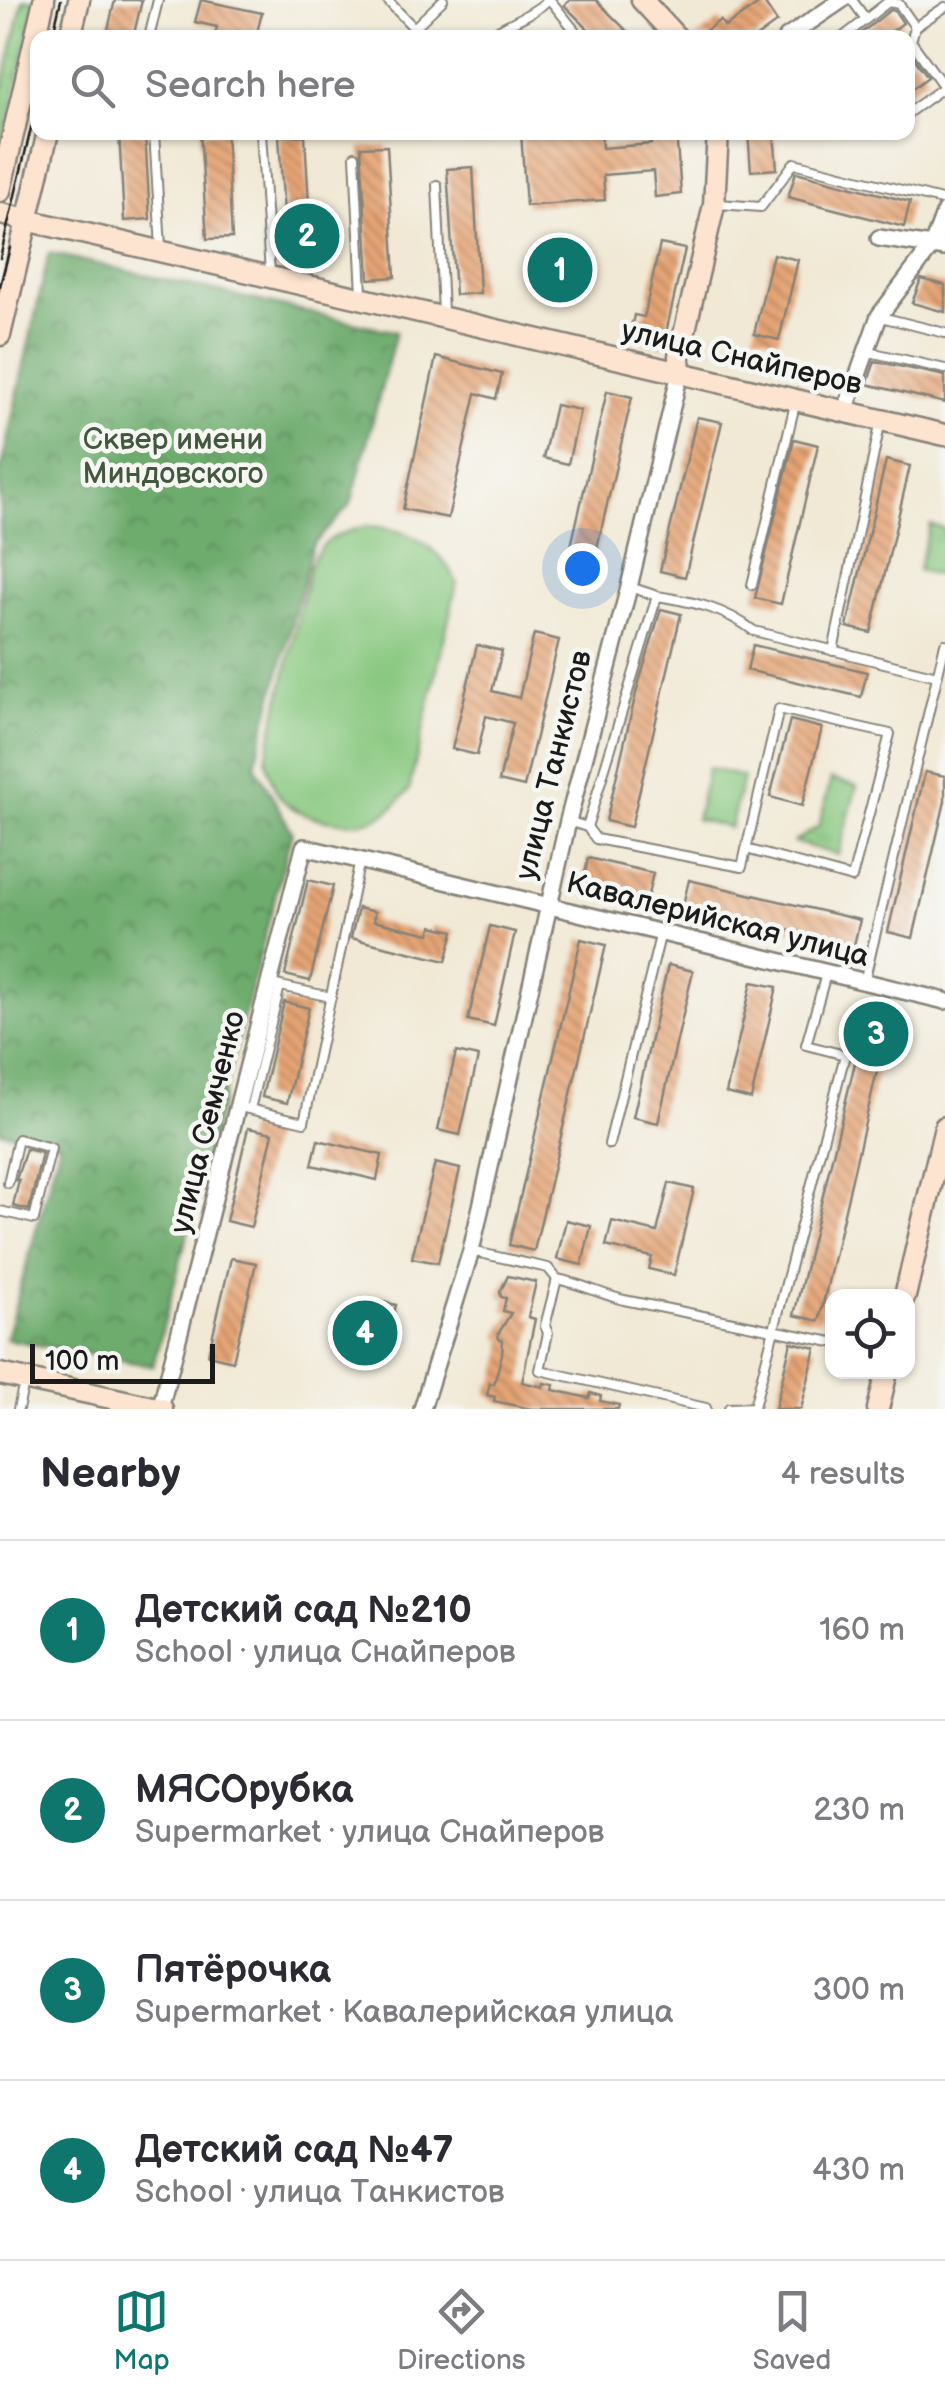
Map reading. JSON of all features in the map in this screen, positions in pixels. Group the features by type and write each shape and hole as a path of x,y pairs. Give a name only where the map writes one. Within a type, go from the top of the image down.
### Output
{"street":[{"path":"37,30 44,0"},
{"path":"72,30 78,0"},
{"path":"642,0 670,30"},
{"path":"798,30 842,0"},
{"path":"0,191 30,61"},
{"path":"0,335 46,140"},
{"name":"улица Танкистов","path":"422,1409 471,1251 568,821 680,373 678,361 714,205 718,140"},
{"path":"845,411 879,316 938,247 945,211"},
{"name":"улица Снайперов","path":"0,214 945,435"},
{"path":"879,238 938,247"},
{"name":"Кавалерийская улица","path":"304,847 945,1001"},
{"name":"улица Семченко","path":"161,1409 245,1108 304,847"},
{"path":"907,1289 939,1176 945,1127"},
{"path":"0,1374 161,1409"},
{"path":"878,1409 885,1379"}],"lane":[{"path":"150,30 158,0"},
{"path":"387,0 414,28 443,0"},
{"path":"496,30 534,14 549,0 575,30"},
{"path":"852,0 865,18"},
{"path":"851,30 888,2 899,4 915,27"},
{"path":"914,30 945,7"},
{"path":"915,47 944,88 915,108"},
{"path":"154,140 161,251"},
{"path":"261,140 270,277"},
{"path":"356,156 362,298"},
{"path":"714,205 761,208 794,163 945,201"},
{"path":"437,184 444,318"},
{"path":"879,316 945,333"},
{"path":"865,351 945,369"},
{"path":"752,585 796,399"},
{"path":"833,651 881,420"},
{"path":"629,587 704,604 733,615 754,631 937,676"},
{"path":"587,828 657,596"},
{"path":"864,982 945,644"},
{"path":"568,821 587,828 596,838 742,868 746,849 779,709 890,734 852,878 746,849"},
{"path":"245,1108 304,1122 360,860"},
{"path":"609,1144 661,932"},
{"path":"728,1408 754,1407 846,1054 806,1045 826,974"},
{"path":"275,985 330,997"},
{"path":"0,1211 34,1219 51,1148 18,1140 8,1183"},
{"path":"471,1251 548,1268 557,1280 591,1286 598,1294 825,1340"},
{"path":"557,1280 545,1326 548,1333 540,1370 706,1408"},
{"path":"18,1409 25,1379"}],"green space":[{"path":"23,0 36,0 0,157 0,99"},
{"name":"Сквер имени Миндовского","path":"49,253 396,332 351,504 312,546 255,765 292,832 153,1366 6,1339 60,1143 0,1131 0,472"},
{"path":"930,525 945,529 945,577 918,570"},
{"path":"367,526 396,530 421,541 441,558 457,583 409,790 391,808 369,821 331,821 286,803 275,788 266,759 310,565 320,548 333,538"},
{"path":"708,768 743,777 730,828 696,819"},
{"path":"831,779 857,786 838,855 794,842 819,826"}],"building":[{"path":"115,0 142,0 135,30 108,30"},
{"path":"201,0 262,13 258,30 216,30 217,27 195,22"},
{"path":"570,0 596,0 626,30 589,30 564,5"},
{"path":"763,1 777,22 766,30 707,30 720,20 725,27"},
{"path":"890,10 903,23 894,30 865,30"},
{"path":"915,59 928,77 915,87"},
{"path":"119,140 145,140 150,219 124,221"},
{"path":"201,140 226,140 232,238 207,239"},
{"path":"279,140 305,140 312,259 287,261"},
{"path":"522,140 602,140 602,148 677,140 681,194 655,197 653,171 603,175 605,200 526,206"},
{"path":"749,140 775,140 777,169 751,171"},
{"path":"387,146 395,277 369,279 361,147"},
{"path":"473,167 480,293 455,295 447,169"},
{"path":"796,172 910,202 904,227 788,197"},
{"path":"660,244 685,249 663,346 629,338 634,315 644,317"},
{"path":"773,254 798,260 779,340 754,334"},
{"path":"537,258 584,268 578,293 532,283"},
{"path":"921,279 945,285 945,312 912,303"},
{"path":"436,357 502,374 496,399 476,393 448,518 403,509"},
{"path":"875,361 945,376 945,403 867,384"},
{"path":"607,391 632,397 593,565 568,559"},
{"path":"555,405 580,410 568,464 543,458"},
{"path":"697,417 722,422 685,577 660,571"},
{"path":"794,439 818,445 781,604 755,598"},
{"path":"886,460 910,466 871,633 847,627"},
{"path":"661,609 681,614 631,827 606,821 637,689"},
{"path":"534,634 559,640 524,787 499,781 513,723 486,716 477,755 452,749 477,645 502,651 492,691 519,698"},
{"path":"753,645 867,672 861,697 747,670"},
{"path":"790,720 822,728 802,806 770,797"},
{"path":"925,772 945,776 945,801 913,938 888,932"},
{"path":"588,858 653,873 647,899 583,884"},
{"path":"308,880 333,886 310,981 285,975"},
{"path":"689,880 860,920 854,945 683,905"},
{"path":"358,908 375,912 373,921 430,934 432,926 454,931 446,961 351,938"},
{"path":"490,926 515,932 494,1026 468,1020"},
{"path":"581,939 606,945 534,1251 509,1245"},
{"path":"668,965 693,971 658,1123 633,1117"},
{"path":"752,982 777,987 751,1099 726,1093"},
{"path":"284,1002 309,1008 287,1103 262,1097"},
{"path":"855,1014 899,1025 891,1059 880,1058 819,1321 794,1315 860,1042 848,1035"},
{"path":"456,1052 478,1057 460,1135 438,1130"},
{"path":"248,1128 273,1133 251,1227 226,1221"},
{"path":"318,1140 382,1155 377,1180 312,1165"},
{"path":"26,1149 42,1153 29,1210 13,1206"},
{"path":"435,1163 460,1169 438,1263 412,1258"},
{"path":"669,1183 694,1189 674,1275 649,1269 652,1257 606,1246 612,1221 657,1232"},
{"path":"566,1220 591,1226 582,1265 557,1259"},
{"path":"231,1258 256,1263 233,1361 208,1355"},
{"path":"508,1276 536,1282 528,1317 535,1319 522,1382 543,1387 544,1383 554,1385 553,1390 589,1398 591,1393 601,1396 600,1401 619,1405 618,1409 531,1409 494,1401 495,1397 487,1395 502,1354 503,1340 498,1334 511,1313 503,1311 506,1298 500,1292"},
{"path":"371,1299 396,1305 384,1356 359,1350"},
{"path":"791,1342 816,1348 801,1409 775,1409"}],"tram line":[{"path":"54,30 61,0"},
{"path":"0,258 30,132"},
{"path":"0,286 10,248"}],"place":[{"name":"МЯСОрубка","path":"307,236"},
{"name":"Детский сад №210","path":"560,270"},
{"name":"Пятёрочка","path":"876,1034"},
{"name":"Детский сад №47","path":"365,1333"}]}
